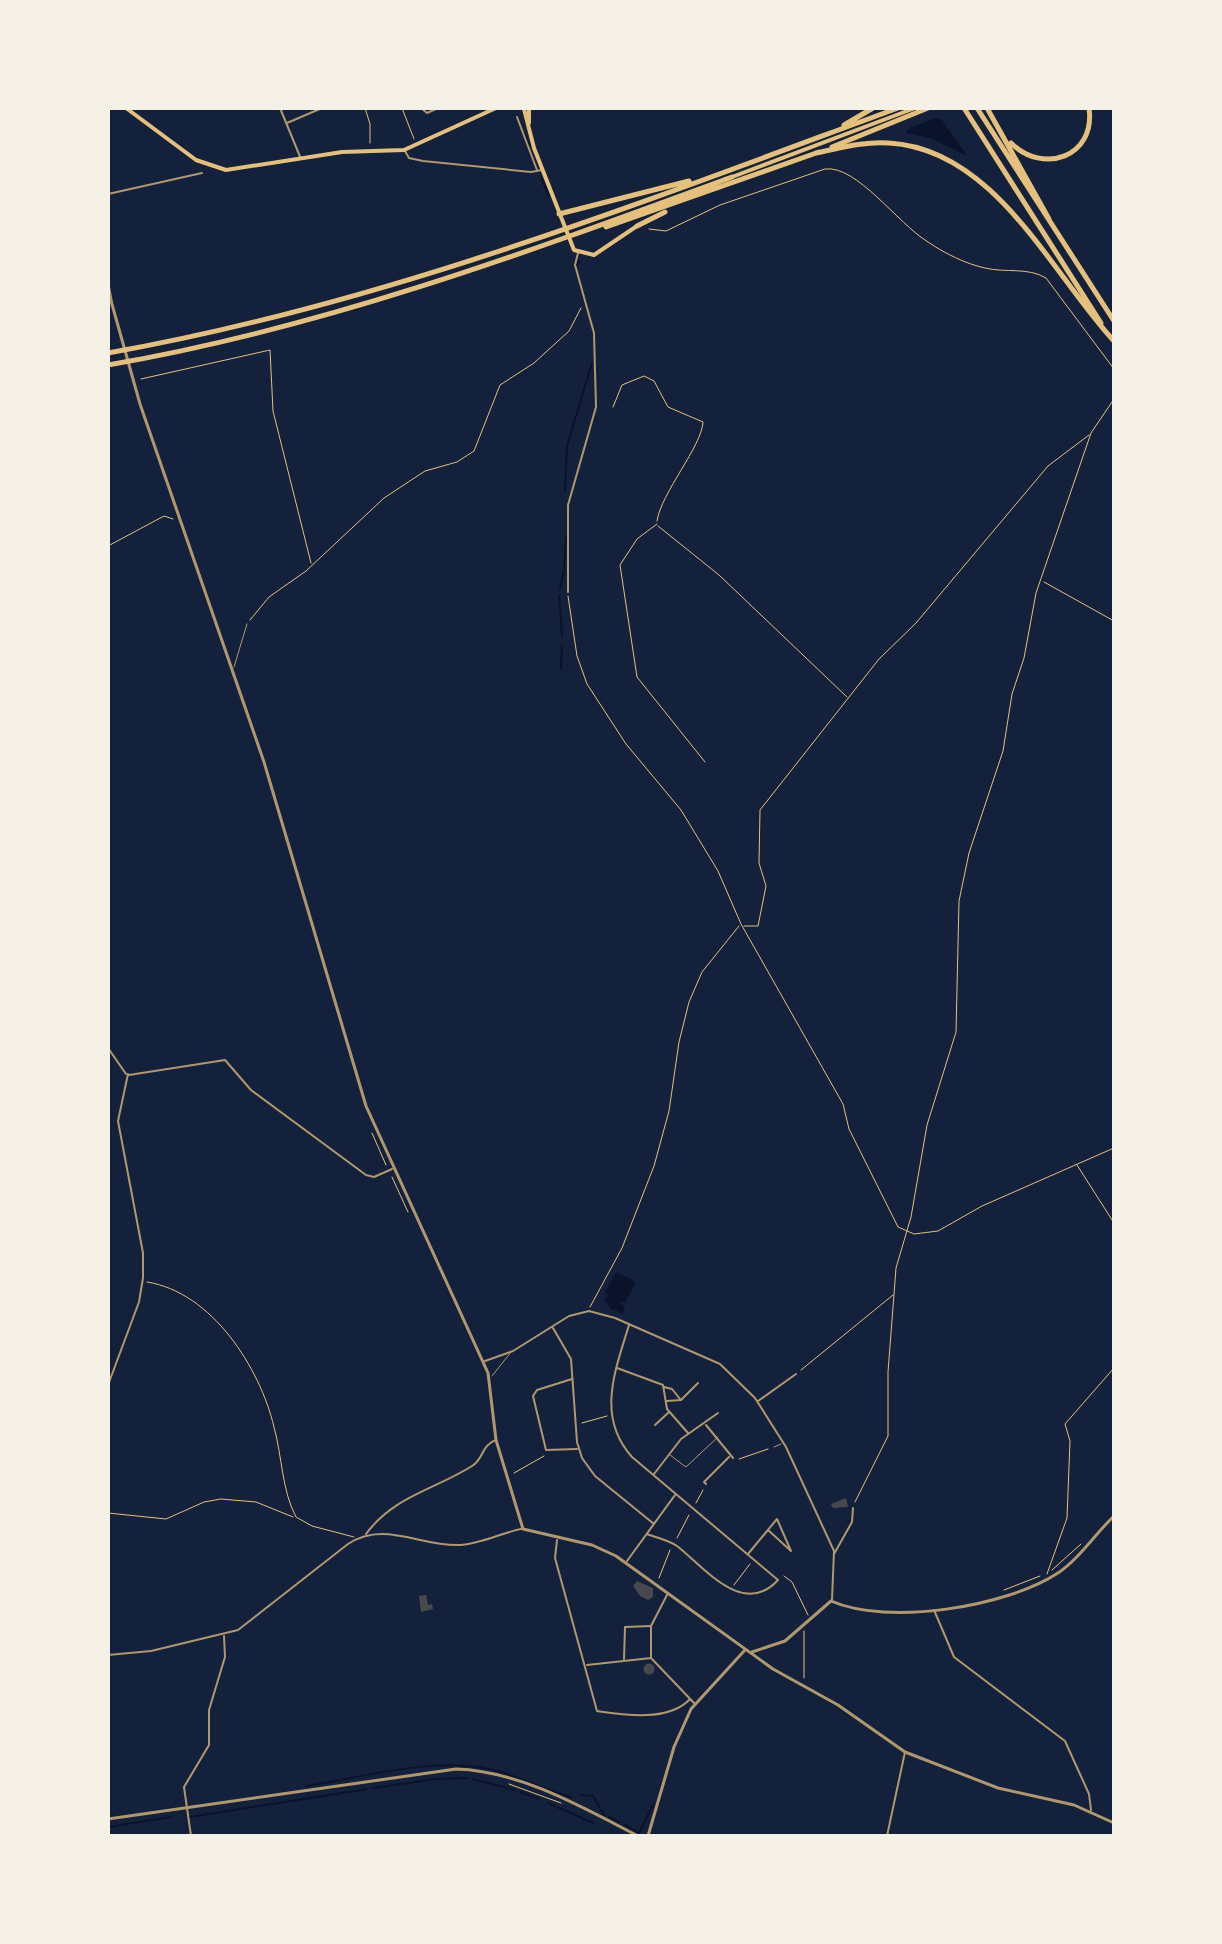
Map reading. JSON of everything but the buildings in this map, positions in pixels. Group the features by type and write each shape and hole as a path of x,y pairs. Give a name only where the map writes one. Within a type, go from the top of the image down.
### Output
{"highway":[{"path":"833,132 873,108"},
{"path":"108,353 336,301 556,231 898,108"},
{"path":"577,234 686,201 928,108"},
{"path":"964,108 1114,341"},
{"path":"977,108 1114,321"},
{"path":"987,108 1045,208 1054,231"},
{"path":"1003,135 1031,158 1060,159 1084,140 1089,125 1089,108"},
{"path":"816,153 860,144 892,143 928,150 959,165 1007,208 1114,341"},
{"path":"108,365 341,312 559,241 732,177"},
{"path":"559,214 640,190 702,179"},
{"path":"637,226 686,201"}],"main road":[{"path":"126,108 193,158 212,168 241,169 342,152 404,150 496,108"},
{"path":"732,177 915,108"},
{"path":"527,109 532,149 571,245 578,253 596,254 637,226"}],"street":[{"path":"280,108 301,160"},
{"path":"286,124 322,108"},
{"path":"421,108 427,113 438,108"},
{"path":"517,117 532,149"},
{"path":"404,150 409,158 423,161 540,170"},
{"path":"108,194 202,173"},
{"path":"637,226 649,229"},
{"path":"568,592 568,505 596,407 594,333 575,265 578,253"},
{"path":"108,287 129,369 279,809 360,1087 390,1170 490,1378 496,1440 523,1529"},
{"path":"108,1048 128,1074 118,1121 126,1147 143,1253 143,1282 108,1385"},
{"path":"128,1074 225,1060 251,1090 364,1174 374,1177 390,1170"},
{"path":"483,1362 511,1352 573,1314 589,1311 629,1324 717,1362 758,1402 784,1443 834,1554"},
{"path":"629,1324 610,1391 610,1415 625,1449 778,1579 758,1594 730,1590 674,1544 647,1534"},
{"path":"552,1326 569,1353 578,1449 595,1476 654,1524"},
{"path":"617,1368 646,1376 672,1389 681,1400"},
{"path":"758,1402 796,1374"},
{"path":"572,1379 533,1394 547,1451 578,1449"},
{"path":"666,1401 681,1400 698,1383"},
{"path":"664,1387 669,1412 688,1433"},
{"path":"655,1425 669,1412"},
{"path":"654,1475 688,1433 705,1425 718,1413"},
{"path":"705,1425 732,1457 704,1482 706,1484"},
{"path":"365,1535 398,1502 470,1467 485,1445 496,1440"},
{"path":"626,1563 676,1494"},
{"path":"750,1654 781,1643 802,1629 831,1601 834,1554 851,1524 853,1508"},
{"path":"831,1601 869,1613 953,1608 983,1602 1057,1574 1114,1516"},
{"path":"748,1554 777,1519 791,1551 768,1530"},
{"path":"108,1655 224,1635 245,1626 355,1539 365,1535 387,1533 462,1545 523,1529 602,1548 750,1654 802,1684 905,1752 998,1788 1091,1811 1114,1823"},
{"path":"557,1536 555,1555 595,1709 599,1712 654,1714 682,1706 690,1699"},
{"path":"667,1595 651,1626 651,1658 695,1704"},
{"path":"933,1609 954,1657 1065,1741 1093,1802 1091,1811"},
{"path":"624,1659 625,1627 651,1626"},
{"path":"191,1836 185,1783 209,1745 209,1710 225,1657 224,1635"},
{"path":"648,1836 674,1747 695,1704 745,1650"},
{"path":"586,1666 651,1658"},
{"path":"887,1836 905,1752"},
{"path":"108,1819 432,1770 464,1769 496,1774 534,1788 638,1836"}],"lane":[{"path":"232,668 247,624"},
{"path":"490,1378 511,1352"},
{"path":"670,1455 686,1467 718,1437"},
{"path":"774,1447 784,1443"}],"path":[{"path":"365,108 370,124 370,153"},
{"path":"402,108 418,146"},
{"path":"649,229 666,231 720,205 825,169 842,169 856,177 890,213 933,245 984,268 1031,272 1046,278 1114,369"},
{"path":"247,624 267,600 311,566 387,496 425,471 457,462 474,451 498,387 534,363 571,329 579,316 584,294"},
{"path":"137,383 142,379 266,349 271,353 273,411 311,566"},
{"path":"613,407 622,385 644,376 655,382 668,407 704,422 681,473 660,507 657,524 637,539 620,565 635,669 644,688 705,762"},
{"path":"853,1508 888,1436 888,1372 896,1268 907,1233 925,1132 957,1028 959,901 963,877 1003,751 1011,696 1024,658 1041,581 1091,433 1114,400"},
{"path":"741,924 752,929 758,926 766,886 759,863 759,812 849,698 1048,466 1091,433"},
{"path":"108,546 164,516 176,520"},
{"path":"657,524 719,575 849,698"},
{"path":"1041,581 1114,621"},
{"path":"568,592 577,656 587,684 626,744 681,810 718,871 741,924 843,1104 863,1157 897,1225 907,1233 938,1231 982,1206 1114,1148"},
{"path":"589,1311 626,1238 654,1166 669,1111 680,1034 691,995 702,972 741,924"},
{"path":"371,1131 390,1170"},
{"path":"1077,1165 1114,1223"},
{"path":"143,1282 175,1290 216,1318 227,1330 271,1414 296,1517"},
{"path":"796,1374 895,1293"},
{"path":"1047,1573 1067,1518 1070,1441 1065,1424 1114,1368"},
{"path":"575,1425 610,1415"},
{"path":"738,1459 774,1447"},
{"path":"508,1477 547,1451"},
{"path":"657,1587 661,1566 706,1484"},
{"path":"108,1513 166,1519 204,1502 221,1499 258,1503 296,1517 306,1524 355,1539"},
{"path":"995,1595 1047,1573 1084,1541"},
{"path":"730,1590 755,1559"},
{"path":"778,1579 785,1576 791,1580 811,1620"},
{"path":"802,1629 805,1651 802,1684"},
{"path":"503,1782 566,1805"}],"water":[{"path":"935,118 942,120 967,156 930,138 906,133 908,129"},
{"path":"616,1272 636,1282 625,1303 619,1301 625,1308 623,1314 611,1309 604,1299 610,1296 605,1293"}],"waterway":[{"path":"524,133 530,146"},
{"path":"541,178 549,195"},
{"path":"577,265 579,261"},
{"path":"565,490 567,446 592,363"},
{"path":"564,568 566,537"},
{"path":"560,588 564,571"},
{"path":"559,595 562,636"},
{"path":"561,669 562,646"},
{"path":"306,1786 444,1765 489,1769 571,1797"},
{"path":"373,1788 468,1778"},
{"path":"473,1779 515,1790"},
{"path":"190,1817 367,1789"},
{"path":"520,1792 539,1799"},
{"path":"580,1795 593,1796 600,1808"},
{"path":"548,1803 593,1823"},
{"path":"625,1825 639,1833 653,1805"},
{"path":"601,1810 605,1815"},
{"path":"108,1827 171,1817"},
{"path":"609,1817 619,1822"}]}
